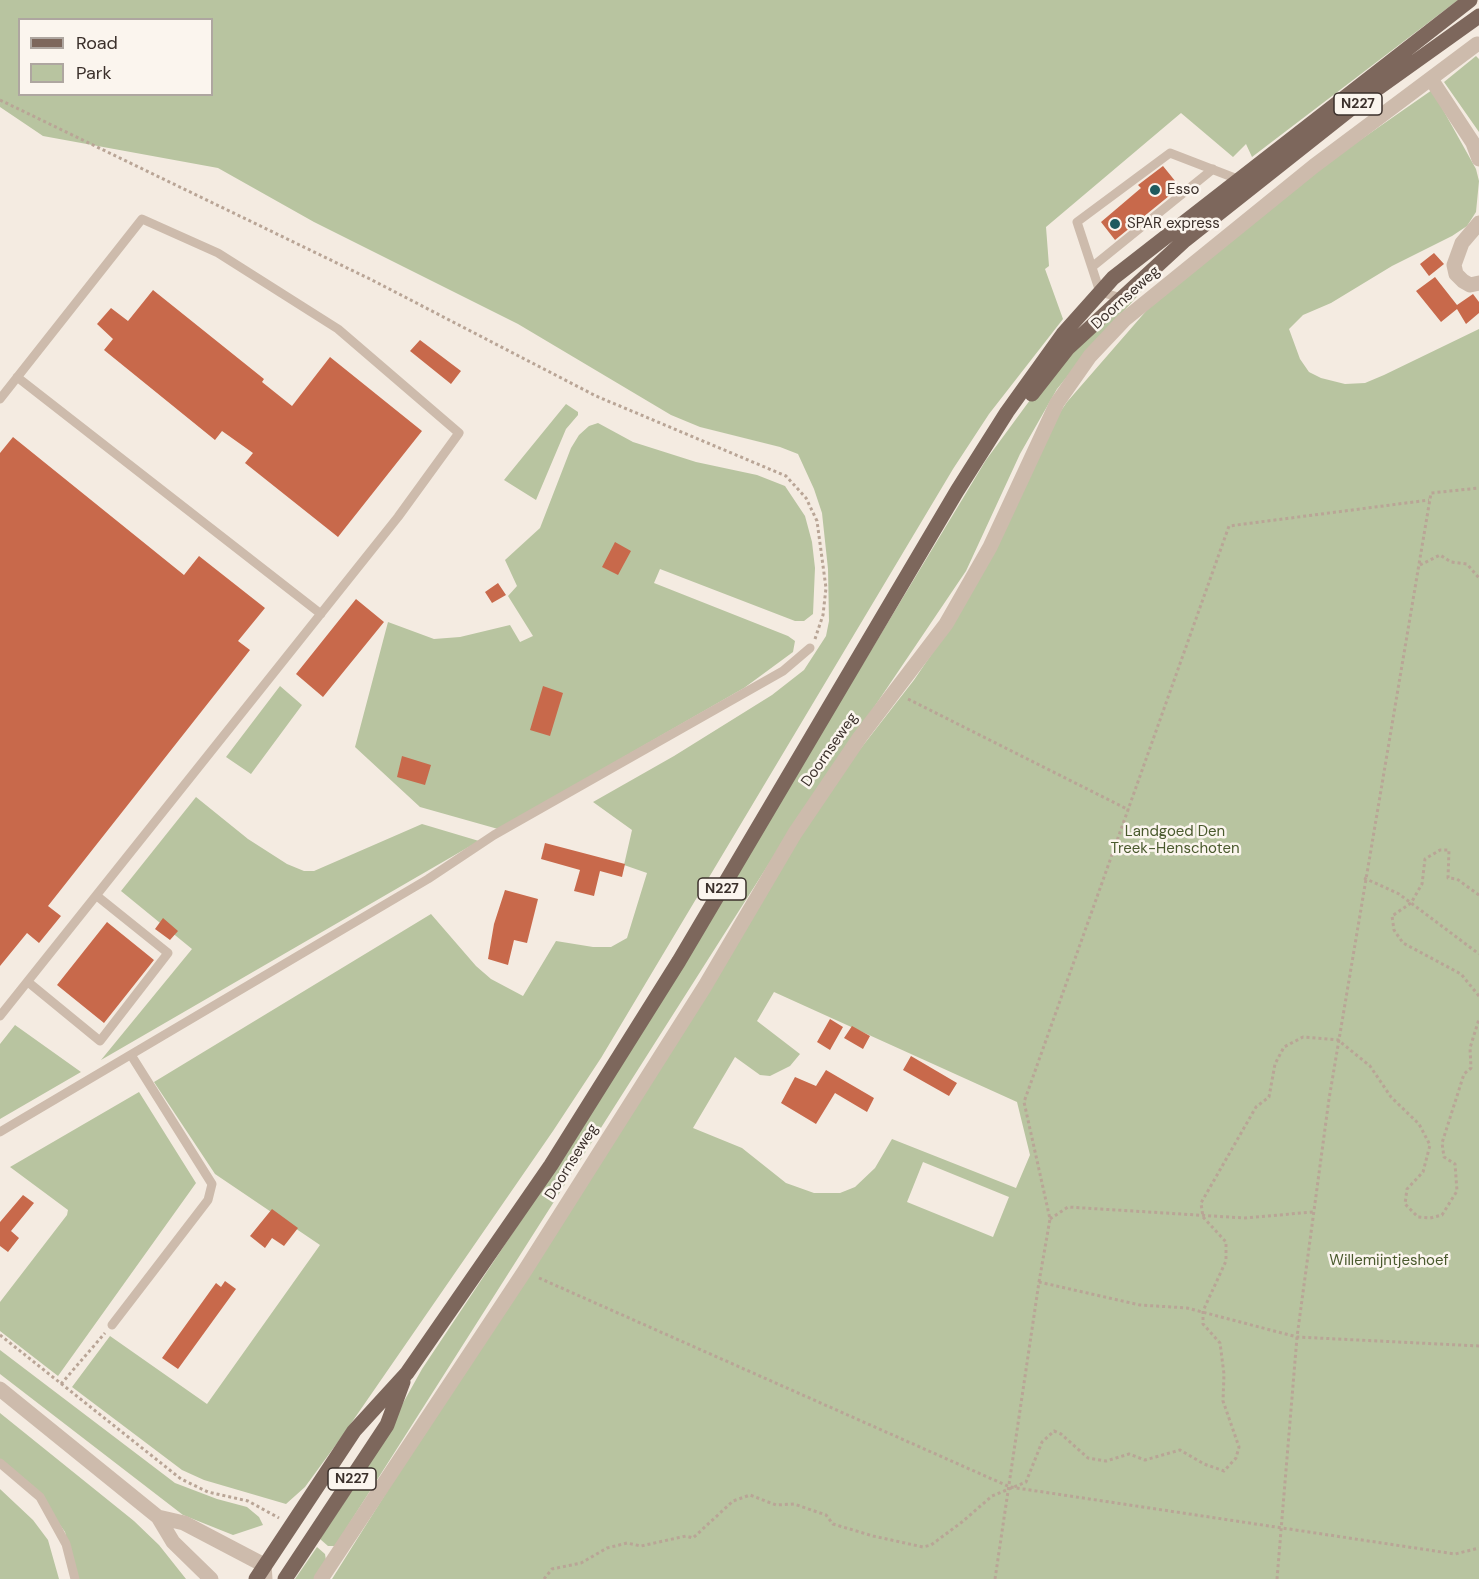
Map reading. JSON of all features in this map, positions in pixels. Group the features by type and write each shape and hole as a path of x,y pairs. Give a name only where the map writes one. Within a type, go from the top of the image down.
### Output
{"main road":[{"name":"Doornseweg","path":"256,1579 265,1572 354,1431 407,1372 551,1165 667,981 957,491 1007,412 1057,343 1113,278 1470,0"},
{"name":"Doornseweg","path":"957,491 1068,348 1185,240 1363,99 1479,16"},
{"name":"Doornseweg","path":"285,1579 387,1425 407,1372"}],"street":[{"name":"Doornseweg","path":"321,1579 524,1272 705,986 795,833 860,737 946,624 990,547 1057,403 1090,356 1124,320 1314,166 1477,44"},
{"path":"1431,79 1473,143 1479,159"},
{"path":"1479,223 1462,243 1454,265 1456,274 1463,281 1470,285 1479,283"},
{"path":"0,1389 158,1516 173,1542 211,1579"},
{"path":"158,1516 184,1523 265,1572"}],"lane":[{"name":"Doornseweg","path":"1122,298 1100,292 1077,222 1170,153 1240,178"},
{"path":"1092,267 1213,169"},
{"path":"1240,178 1240,196"},
{"path":"0,399 142,219 218,253 338,329 459,433 398,517 0,1016"},
{"path":"17,377 321,614"},
{"path":"0,1131 428,879 494,835 783,671 810,648"},
{"path":"28,982 100,1041 168,952 97,896"},
{"path":"112,1325 208,1200 212,1184 131,1055"},
{"path":"0,1463 40,1497 66,1544 75,1579"}],"path":[{"path":"0,100 361,275 596,396 786,476 806,498 817,521 822,553 826,588 823,615 810,648"},
{"path":"1276,1579 1297,1337 1313,1212 1364,878 1431,493 1479,488"},
{"path":"995,1579 1050,1219 1024,1102 1229,526 1430,500"},
{"path":"1419,566 1440,555 1451,562 1467,564 1479,578"},
{"path":"894,693 1129,810"},
{"path":"1479,895 1457,879 1448,878 1449,850 1440,849 1425,859 1422,884 1411,903 1392,916 1394,930 1403,943 1461,974 1479,996"},
{"path":"1364,878 1399,894 1479,954"},
{"path":"1203,1217 1201,1203 1256,1107 1269,1097 1275,1065 1284,1047 1303,1037 1338,1040 1370,1066 1392,1096 1419,1124 1430,1145 1424,1172 1407,1189 1405,1204 1418,1217 1430,1218 1442,1215 1457,1191 1455,1164 1444,1157 1442,1143 1464,1074 1471,1068 1470,1048 1479,1019"},
{"path":"544,1579 552,1569 581,1563 607,1548 627,1543 641,1546 686,1536 693,1538 733,1501 750,1495 776,1505 794,1504 826,1515 833,1524 873,1536 923,1547 931,1545 993,1496 1026,1482 1042,1442 1054,1431 1061,1434 1088,1458 1106,1461 1129,1454 1145,1460 1180,1450 1204,1464 1224,1471 1236,1458 1239,1447 1223,1401 1224,1374 1220,1343 1203,1324 1203,1311 1226,1261 1226,1242 1203,1217 1197,1214 1068,1207 1050,1219"},
{"path":"1203,1217 1245,1218 1313,1212"},
{"path":"524,1272 1010,1487 1455,1554 1479,1548"},
{"path":"1039,1282 1140,1305 1203,1311 1297,1337 1479,1346"},
{"path":"61,1384 112,1325"},
{"path":"0,1335 189,1485 216,1495 248,1501 293,1527"}],"green space":[{"path":"0,0 1458,0 1252,157 1246,144 1233,157 1181,113 1046,227 1049,266 1045,269 1063,319 989,414 953,469 601,1058 343,1435 305,1487 286,1504 204,1480 182,1470 72,1387 110,1336 207,1404 320,1245 215,1174 154,1082 431,914 476,966 491,979 523,996 556,941 593,947 611,947 627,938 647,873 624,865 632,830 593,802 674,756 772,695 804,670 826,636 829,621 828,569 822,513 798,454 780,447 700,427 671,415 518,324 314,222 218,168 43,136 0,107"},
{"path":"1476,56 1479,59 1479,132 1444,82"},
{"name":"Landgoed Den Treek-Henschoten","path":"1432,90 1476,169 1479,181 1476,212 1467,226 1392,266 1331,303 1303,315 1289,329 1300,359 1309,372 1321,378 1345,384 1365,383 1479,329 1479,1579 332,1579 826,793 914,680 948,630 1047,431 1067,402 1147,310 1277,198","holes":["774,992 1017,1102 1030,1155 1016,1188 892,1139 875,1168 855,1187 840,1193 814,1193 786,1183 742,1148 693,1128 735,1057 760,1075 770,1076 790,1066 800,1054 757,1021","923,1162 1009,1197 993,1237 907,1202"]},
{"path":"1171,258 1057,389 1020,454 966,571 777,851 335,1546 328,1546 320,1539 365,1471 422,1369 580,1132 986,460 1055,366"},
{"path":"566,404 578,412 578,415 566,429 536,500 504,480"},
{"path":"598,423 633,442 696,462 757,475 785,486 805,516 812,542 815,568 813,614 804,621 795,621 660,569 654,583 788,636 795,641 793,652 744,688 498,829 420,807 355,747 388,622 434,639 460,637 510,625 520,642 533,636 508,596 517,586 505,560 540,528 571,448 579,435 589,426"},
{"path":"280,686 302,705 251,774 226,757"},
{"path":"196,797 248,839 287,864 304,871 314,871 422,824 479,841 101,1060 192,949 121,891"},
{"path":"15,1025 81,1072 0,1119 0,1044"},
{"path":"139,1092 196,1183 58,1376 0,1331 0,1302 67,1215 68,1210 10,1167"},
{"path":"0,1350 175,1483 217,1499 247,1507 259,1517 263,1525 233,1535 183,1515 0,1374"},
{"path":"0,1413 134,1521 159,1545 186,1579 77,1579 65,1532 48,1508 0,1465"},
{"path":"0,1489 33,1520 48,1540 59,1579 0,1579"},
{"path":"317,1547 325,1554 326,1560 314,1579 295,1579"}],"building":[{"path":"1163,166 1180,187 1115,240 1101,222 1141,188 1138,185"},
{"path":"1434,253 1444,264 1429,276 1420,264"},
{"path":"1435,277 1457,305 1473,294 1479,302 1479,313 1466,324 1457,309 1441,322 1416,291"},
{"path":"153,290 264,379 262,382 292,406 330,357 422,431 338,537 245,463 253,453 222,431 215,440 104,350 113,339 97,324 111,308 128,321"},
{"path":"420,340 461,371 451,384 410,351"},
{"path":"13,437 184,575 199,556 265,608 238,641 250,650 48,906 61,916 39,943 27,933 0,966 0,453"},
{"path":"615,542 631,551 618,575 602,567"},
{"path":"498,583 506,595 492,603 485,592"},
{"path":"356,599 384,622 323,697 296,674"},
{"path":"543,686 563,693 550,736 530,730"},
{"path":"402,756 431,765 425,785 397,777"},
{"path":"545,843 625,864 622,877 600,871 594,896 574,891 580,870 541,859"},
{"path":"505,890 538,899 527,943 514,940 508,965 488,959 494,924"},
{"path":"163,918 178,931 170,940 155,929"},
{"path":"107,922 154,960 104,1023 57,985"},
{"path":"830,1019 843,1027 830,1050 817,1042"},
{"path":"852,1026 870,1036 863,1049 844,1038"},
{"path":"911,1056 957,1083 949,1096 903,1070"},
{"path":"826,1070 874,1098 867,1112 835,1093 816,1124 781,1103 795,1077 816,1086"},
{"path":"23,1195 34,1203 11,1231 19,1238 8,1252 0,1246 0,1222"},
{"path":"272,1209 298,1228 284,1246 272,1238 265,1248 250,1236"},
{"path":"225,1281 236,1289 178,1369 162,1358 216,1283 221,1287"}],"place":[{"name":"Esso","path":"1155,190"},
{"name":"SPAR express","path":"1115,224"}],"park label":[{"name":"Willemijntjeshoef","path":"1389,1261"}]}
